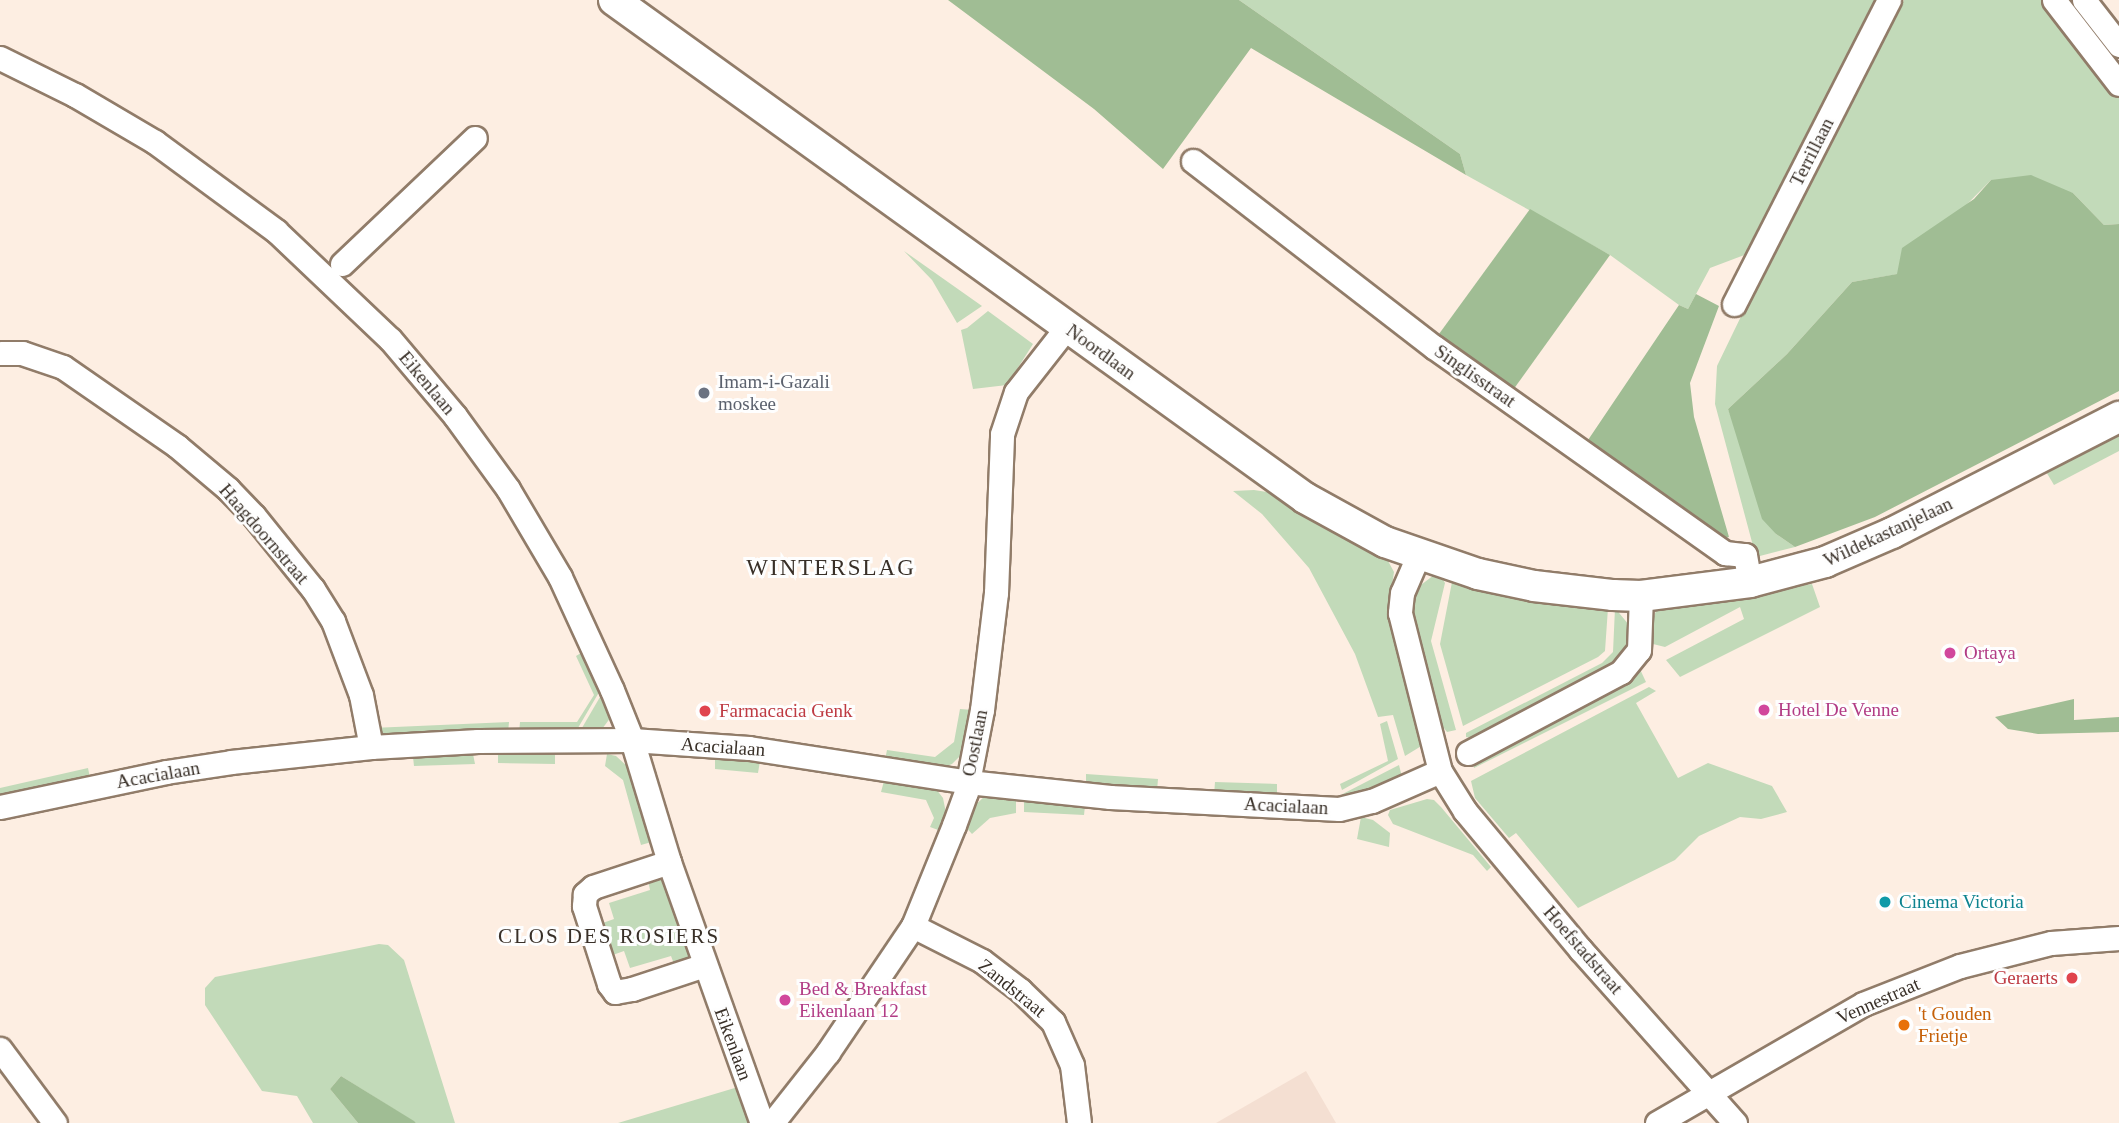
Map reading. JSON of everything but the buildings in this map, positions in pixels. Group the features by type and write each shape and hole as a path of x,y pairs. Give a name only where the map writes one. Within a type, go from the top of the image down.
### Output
{"street":[{"name":"Noordlaan","path":"614,0 1305,498 1352,527 1418,556"},
{"name":"Terrillaan","path":"1734,304 1889,0"},
{"path":"2054,0 2119,84"},
{"path":"2084,0 2119,46"},
{"name":"Eikenlaan","path":"0,58 75,95 155,142 225,190 276,231 390,339 455,416 508,489 560,577 600,659 632,740 669,862 762,1123"},
{"path":"342,264 475,138"},
{"name":"Singlisstraat","path":"1193,161 1434,347 1725,553 1745,555 1750,582"},
{"name":"Oostlaan","path":"772,1123 828,1052 914,926 968,782 982,710 996,593 1002,434 1016,392 1067,327"},
{"name":"Haagdoornstraat","path":"0,354 22,353 63,367 177,446 228,489 254,516 306,580 333,621 361,695 371,747"},
{"name":"Wildekastanjelaan","path":"1418,556 1534,586 1641,596 1750,582 1825,562 1892,533 2119,417"},
{"path":"1418,556 1402,593 1400,613 1440,771"},
{"path":"1468,753 1621,672 1639,650 1641,596"},
{"name":"Acacialaan","path":"0,807 166,772 371,747 478,741 632,740 788,752 968,782 1111,797 1339,809 1372,801 1440,771"},
{"name":"Hoefstadstraat","path":"1440,771 1465,811 1562,927 1735,1123"},
{"path":"669,862 593,887 585,894 584,906 608,984 615,992 632,989 705,965"},
{"name":"Zandstraat","path":"914,926 982,961 1020,990 1053,1022 1072,1065 1079,1123"},
{"name":"Vennestraat","path":"1657,1123 1863,1004 1959,966 2051,943 2119,938"},
{"path":"0,1049 55,1123"}],"shaded area":[{"path":"1306,1071 1336,1123 1216,1123"}],"green space":[{"path":"948,0 1239,0 1460,154 1466,175 1251,48 1163,169 1094,109"},
{"path":"1239,0 1878,0 1747,254 1710,268 1688,309 1610,255 1466,175 1460,154"},
{"path":"1904,0 2046,0 2119,91 2119,224 2104,225 2073,193 1991,180 1898,274 1852,282 1787,354 1728,409 1776,534 1795,547 1756,557 1715,404 1717,366 1763,271"},
{"path":"2031,175 2073,193 2104,225 2119,224 2119,391 1875,517 1795,547 1776,534 1762,519 1728,409 1787,354 1852,282 1897,274 1902,248 1974,199 1991,180"},
{"path":"1530,209 1610,255 1513,390 1439,334"},
{"path":"904,251 982,306 957,323 932,280"},
{"path":"1696,294 1719,306 1690,383 1694,417 1729,537 1721,539 1586,443 1679,305 1688,309"},
{"path":"988,311 1033,344 1007,385 973,389 961,330"},
{"path":"2119,432 2119,451 2054,485 2045,470"},
{"path":"1233,491 1267,492 1387,559 1394,572 1388,612 1423,745 1405,756 1393,715 1378,717 1355,654 1309,568 1262,514"},
{"path":"1434,575 1442,578 1445,583 1431,641 1456,730 1447,732 1436,718 1409,613 1413,591"},
{"path":"1452,582 1521,599 1608,608 1605,651 1463,726 1440,644"},
{"path":"1812,584 1820,607 1680,677 1666,660 1744,619 1740,607 1665,647 1653,644 1647,634 1656,611 1664,606"},
{"path":"1615,608 1629,625 1630,643 1617,665 1472,738 1466,737 1466,733 1602,663 1613,652"},
{"path":"586,650 604,690 598,694 575,733 519,733 520,722 577,722 594,695 576,656"},
{"path":"1638,665 1646,682 1474,768 1473,763"},
{"path":"1649,687 1656,691 1636,703 1678,778 1708,763 1772,786 1787,812 1761,819 1740,817 1699,836 1675,860 1578,908 1516,833 1509,838 1475,798 1471,781"},
{"path":"606,694 611,717 602,729 579,733 600,697"},
{"path":"2074,699 2074,720 2119,717 2119,732 2038,734 2008,729 1995,717"},
{"path":"960,709 973,710 963,753 952,764 941,768 885,760 887,750 935,757 954,742"},
{"path":"1387,721 1398,759 1342,790 1340,784 1388,761 1380,724"},
{"path":"509,722 508,733 379,737 372,728"},
{"path":"555,752 555,764 498,763 498,753"},
{"path":"473,754 475,764 414,766 413,757"},
{"path":"607,754 616,756 629,768 655,841 641,845 623,780 605,766"},
{"path":"715,757 760,761 758,773 715,769"},
{"path":"1399,765 1402,777 1386,787 1329,801"},
{"path":"88,768 90,778 0,798 0,788"},
{"path":"1086,774 1158,779 1157,791 1086,785"},
{"path":"884,781 936,789 943,798 946,813 941,831 930,827 934,818 926,800 881,792"},
{"path":"1215,782 1277,784 1277,798 1214,795"},
{"path":"985,796 1016,800 1016,813 990,818 972,834 963,824 971,809"},
{"path":"1427,799 1434,800 1441,807 1491,867 1487,871 1473,855 1393,824 1388,815 1390,810"},
{"path":"1024,801 1085,806 1084,815 1024,812"},
{"path":"1361,817 1373,820 1390,833 1389,847 1357,839"},
{"path":"663,870 693,963 676,969 671,956 630,968 624,951 607,957 597,925 614,919 609,903 650,890 647,875"},
{"path":"379,944 388,945 404,960 455,1123 416,1123 341,1076 330,1089 358,1123 313,1123 297,1096 262,1091 205,1005 205,988 215,977"},
{"path":"341,1076 416,1123 358,1123 330,1089"},
{"path":"738,1087 751,1123 618,1123"}],"place":[{"name":"Imam-i-Gazali moskee","path":"704,393"},
{"name":"Ortaya","path":"1950,653"},
{"name":"Hotel De Venne","path":"1764,710"},
{"name":"Farmacacia Genk","path":"705,711"},
{"name":"Cinema Victoria","path":"1885,902"},
{"name":"Geraerts","path":"2072,978"},
{"name":"Bed & Breakfast Eikenlaan 12","path":"785,1000"},
{"name":"'t Gouden Frietje","path":"1904,1025"}],"district":[{"name":"WINTERSLAG","path":"831,568"},
{"name":"CLOS DES ROSIERS","path":"609,936"}]}
